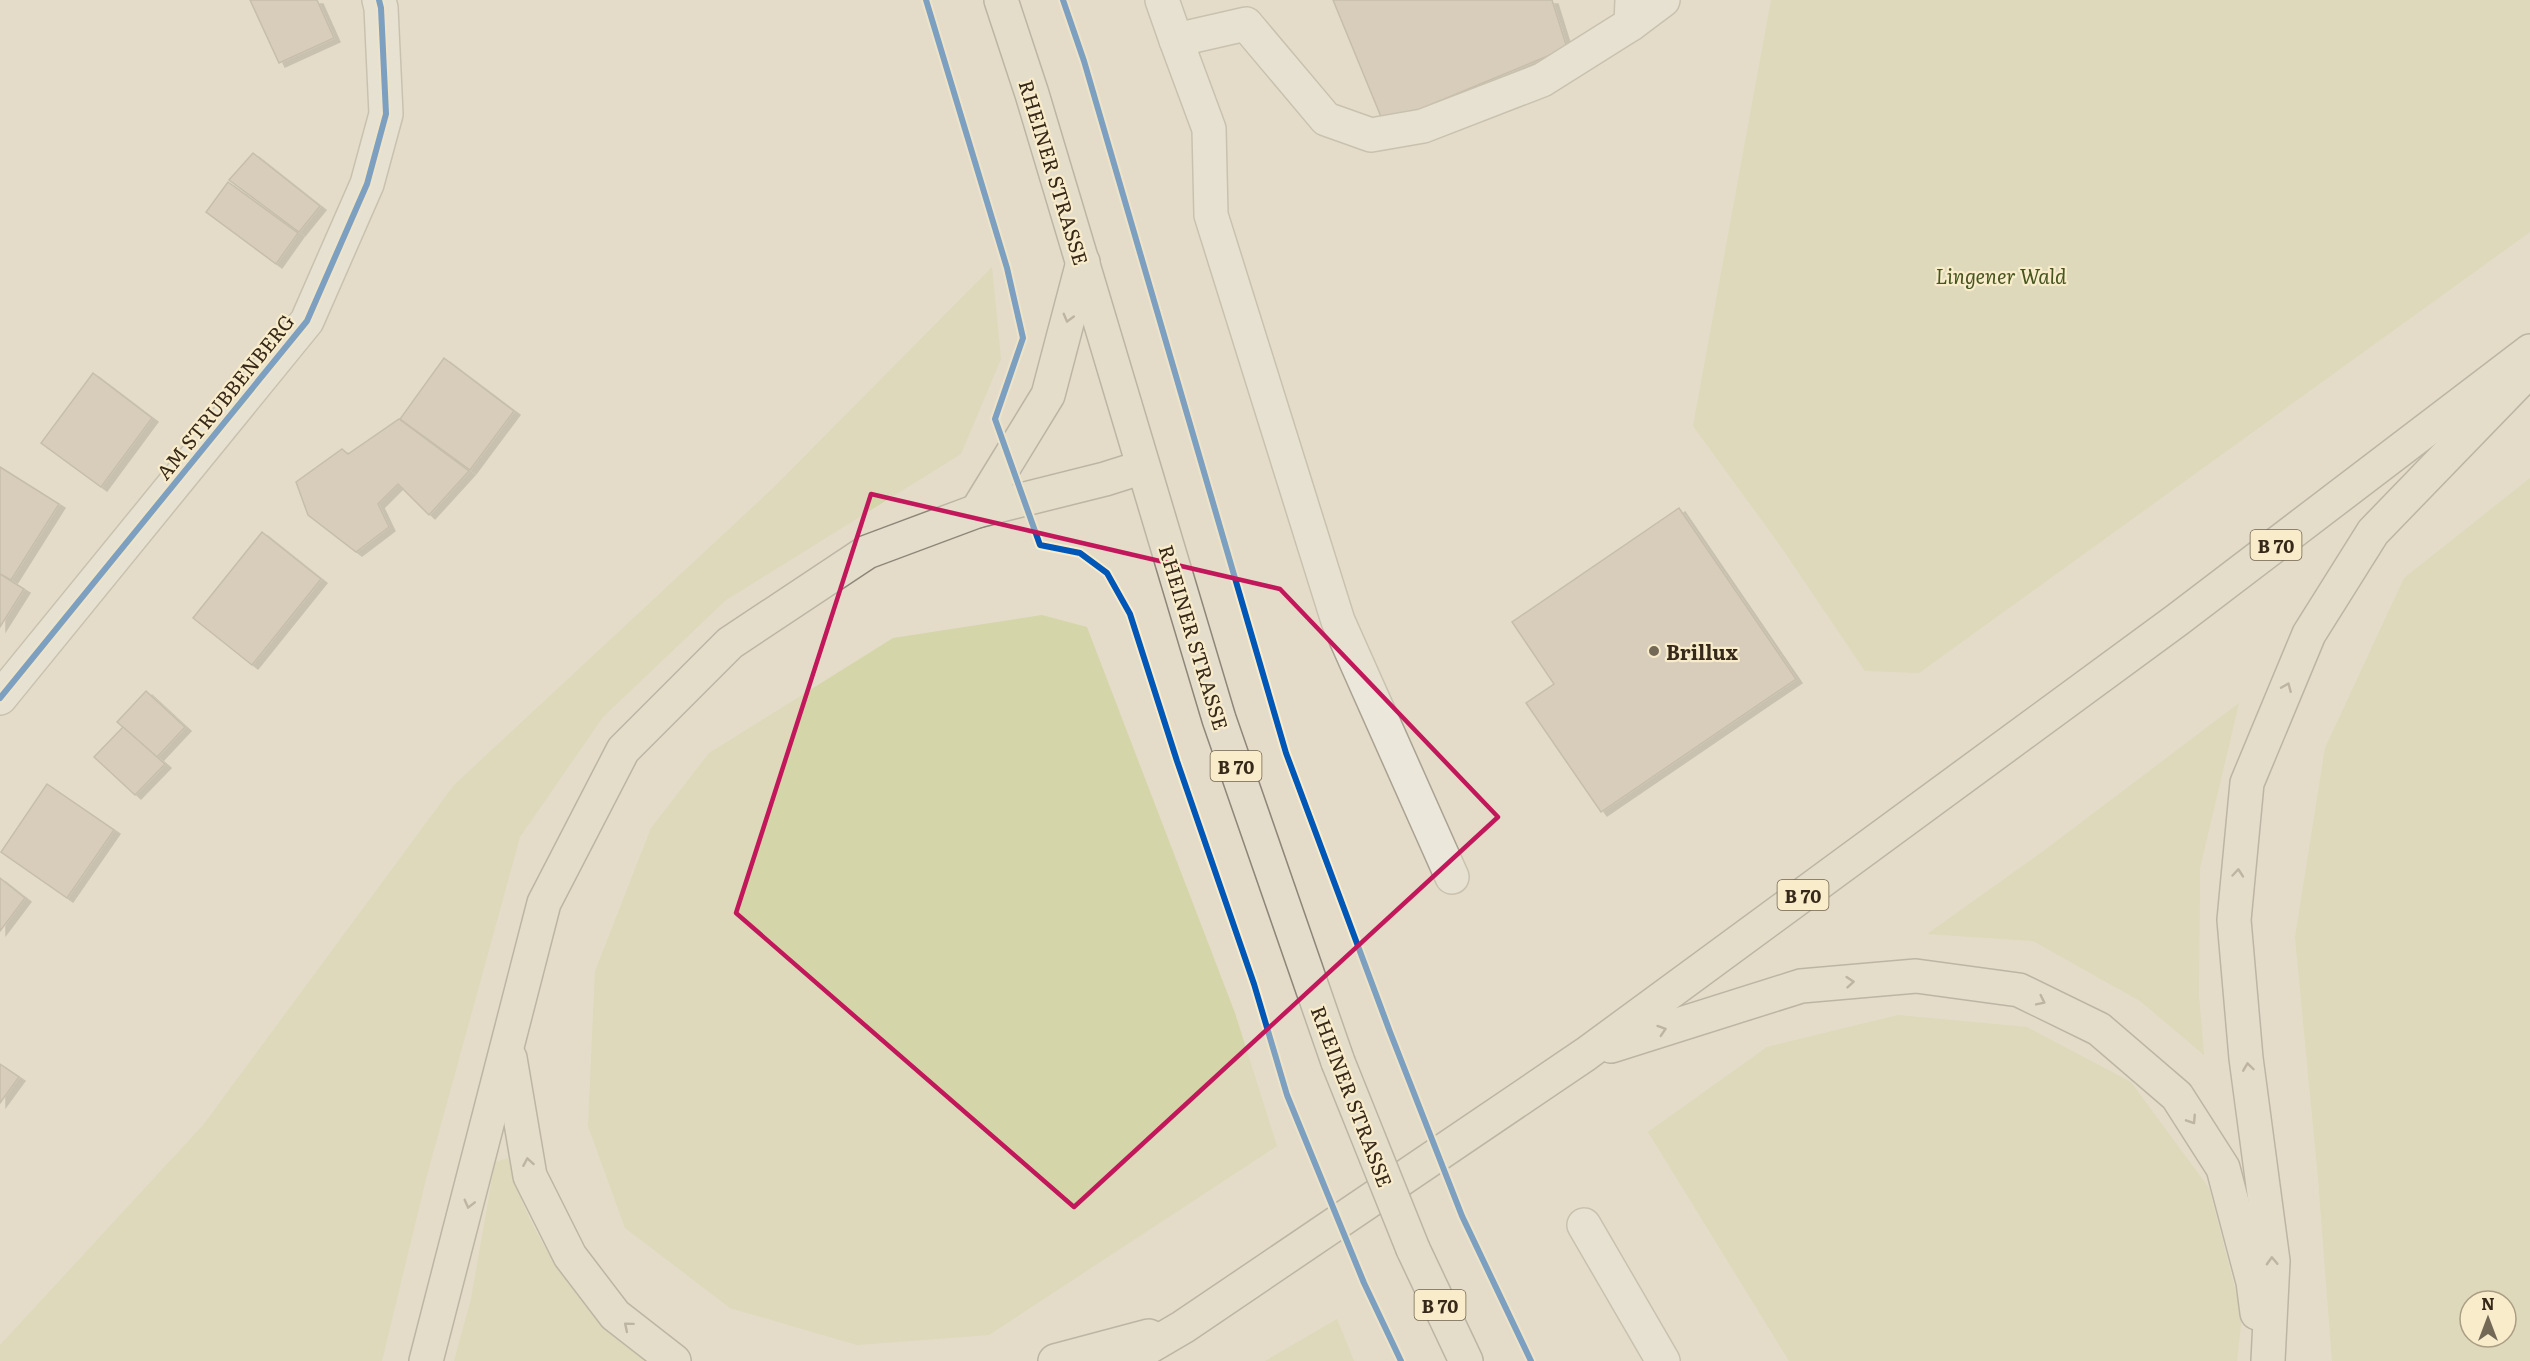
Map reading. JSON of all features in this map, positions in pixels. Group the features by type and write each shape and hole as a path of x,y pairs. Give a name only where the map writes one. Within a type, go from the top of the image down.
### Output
{"main road":[{"name":"RHEINER STRASSE","path":"1001,0 1083,262 1220,719 1338,1062 1413,1249 1466,1361"},
{"path":"977,511 1048,395 1083,262"},
{"name":"B 70","path":"1183,1327 1586,1054 2177,621 2530,351"},
{"path":"2266,1361 2273,1261 2246,1058 2234,920 2247,783 2309,634 2373,532 2530,370"},
{"path":"426,1361 544,903 623,750 730,643 867,552 977,511 1105,479 1143,467"},
{"path":"1586,1054 1801,986 1916,976 2019,990 2099,1029 2177,1096 2223,1168 2253,1282 2266,1361"},
{"path":"508,1045 530,1176 570,1256 615,1315 674,1361"},
{"path":"1055,1361 1183,1327"},
{"path":"1125,1361 1183,1327"}],"street":[{"name":"AM STRUBBENBERG","path":"0,698 307,321 367,184 386,114 379,0"},
{"path":"1162,0 1209,129 1211,215 1338,621 1452,877"},
{"path":"1176,40 1246,24 1326,119 1371,135 1423,126 1542,80 1631,12 1663,0"},
{"path":"1584,1225 1663,1361"}],"highlighted area":[{"path":"871,494 1280,589 1498,817 1074,1207 736,913"}],"green space":[{"name":"Lingener Wald","path":"1771,0 2530,0 2530,232 1919,673 1865,671 1779,544 1693,426"},
{"path":"992,267 1001,359 961,454 726,600 603,717 520,837 426,1179 382,1361 0,1361 0,1345 203,1125 454,785 772,489"},
{"path":"2530,478 2530,1361 2332,1361 2318,1178 2295,937 2325,748 2404,578"},
{"path":"1042,615 1087,627 1235,1013 1277,1146 989,1335 857,1345 730,1308 625,1228 588,1126 595,971 651,828 709,753 893,638"},
{"path":"2239,703 2200,868 2199,996 2204,1055 2140,1001 2033,941 1927,934 2042,852"},
{"path":"1898,1015 2027,1027 2131,1082 2209,1188 2242,1316 2237,1361 1789,1361 1648,1132 1767,1047"},
{"path":"508,1158 522,1202 554,1262 582,1299 614,1335 626,1347 648,1361 454,1361 471,1299 495,1162"},
{"path":"1337,1319 1354,1361 1265,1361"}],"building":[{"path":"250,0 317,0 334,38 279,63"},
{"path":"1333,0 1552,0 1567,48 1384,124"},
{"path":"253,153 320,206 299,232 229,180"},
{"path":"228,182 298,233 276,264 206,212"},
{"path":"444,358 514,411 470,470 400,419"},
{"path":"93,373 152,418 101,487 41,443"},
{"path":"399,419 469,471 429,515 398,484 378,504 389,527 356,552 308,515 296,482 342,449 348,454"},
{"path":"0,467 59,504 11,580 0,574"},
{"name":"Brillux","path":"1679,508 1796,679 1601,812 1526,703 1554,684 1512,622"},
{"path":"262,532 321,579 252,665 193,618"},
{"path":"0,574 24,589 0,627"},
{"path":"146,691 185,727 157,757 117,722"},
{"path":"123,727 165,764 135,795 94,757"},
{"path":"47,784 114,830 67,898 1,852"},
{"path":"0,878 25,898 0,931"},
{"path":"0,1064 19,1077 0,1103"}],"cycle path":[{"path":"0,698 307,321 367,184 386,114 379,0"},
{"path":"926,0 1007,268 1023,338 995,419 1040,545 1080,553 1107,573 1130,614 1177,761 1254,984 1287,1095 1364,1283 1401,1361"},
{"path":"1063,0 1084,61 1286,753 1390,1032 1462,1216 1531,1361"}],"place":[{"name":"Brillux","path":"1654,651"}]}
